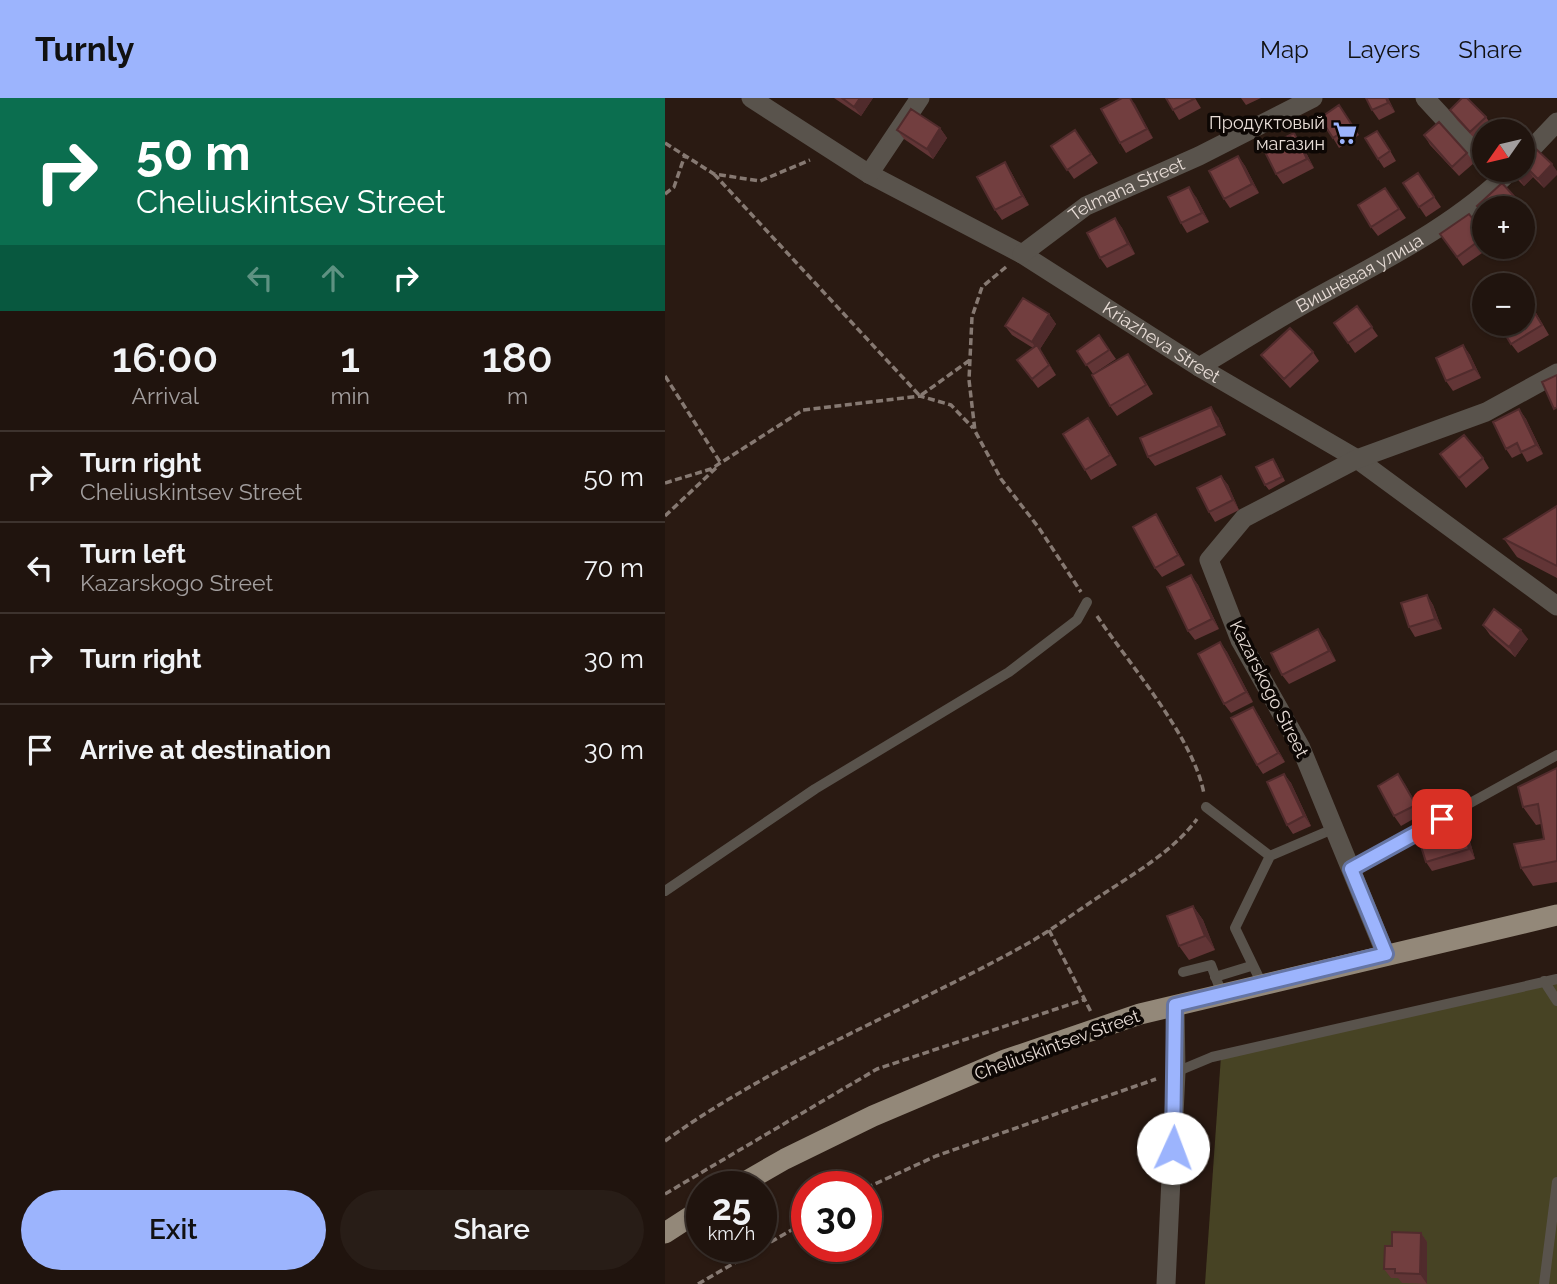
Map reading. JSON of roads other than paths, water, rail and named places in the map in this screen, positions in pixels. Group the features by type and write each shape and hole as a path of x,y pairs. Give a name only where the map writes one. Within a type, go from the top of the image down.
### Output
{"main road":[{"name":"Cheliuskintsev Street","path":"764,1171 873,1116 1005,1060 1175,1005 1218,985 1262,984 1557,915"},
{"path":"665,1233 686,1219"}],"street":[{"name":"Kriazheva Street","path":"751,98 869,174 1022,254 1199,367 1357,459 1557,606"},
{"path":"869,174 920,98"},
{"name":"Telmana Street","path":"1022,254 1086,206 1199,156 1313,98"},
{"path":"1425,98 1472,149"},
{"path":"1535,145 1557,122"},
{"name":"Вишнёвая улица","path":"1199,367 1310,301 1403,251 1487,193 1495,182"},
{"name":"Kazarskogo Street","path":"1386,954 1301,748 1240,640 1209,560 1244,518 1357,459 1486,412 1557,373"},
{"path":"1166,1284 1176,1072 1175,1005"}],"lane":[{"path":"665,891 815,789 1009,672 1070,626 1087,602"},
{"path":"1351,869 1557,755"},
{"path":"1206,807 1270,856"},
{"path":"1262,984 1234,928 1270,856 1333,829"},
{"path":"1183,972 1211,965 1218,985 1251,966"},
{"path":"1176,1072 1212,1057 1557,979"},
{"path":"1543,981 1557,1001"},
{"path":"1544,1284 1557,1182"}],"place":[{"name":"Продуктовый магазин","path":"1345,133"}]}
